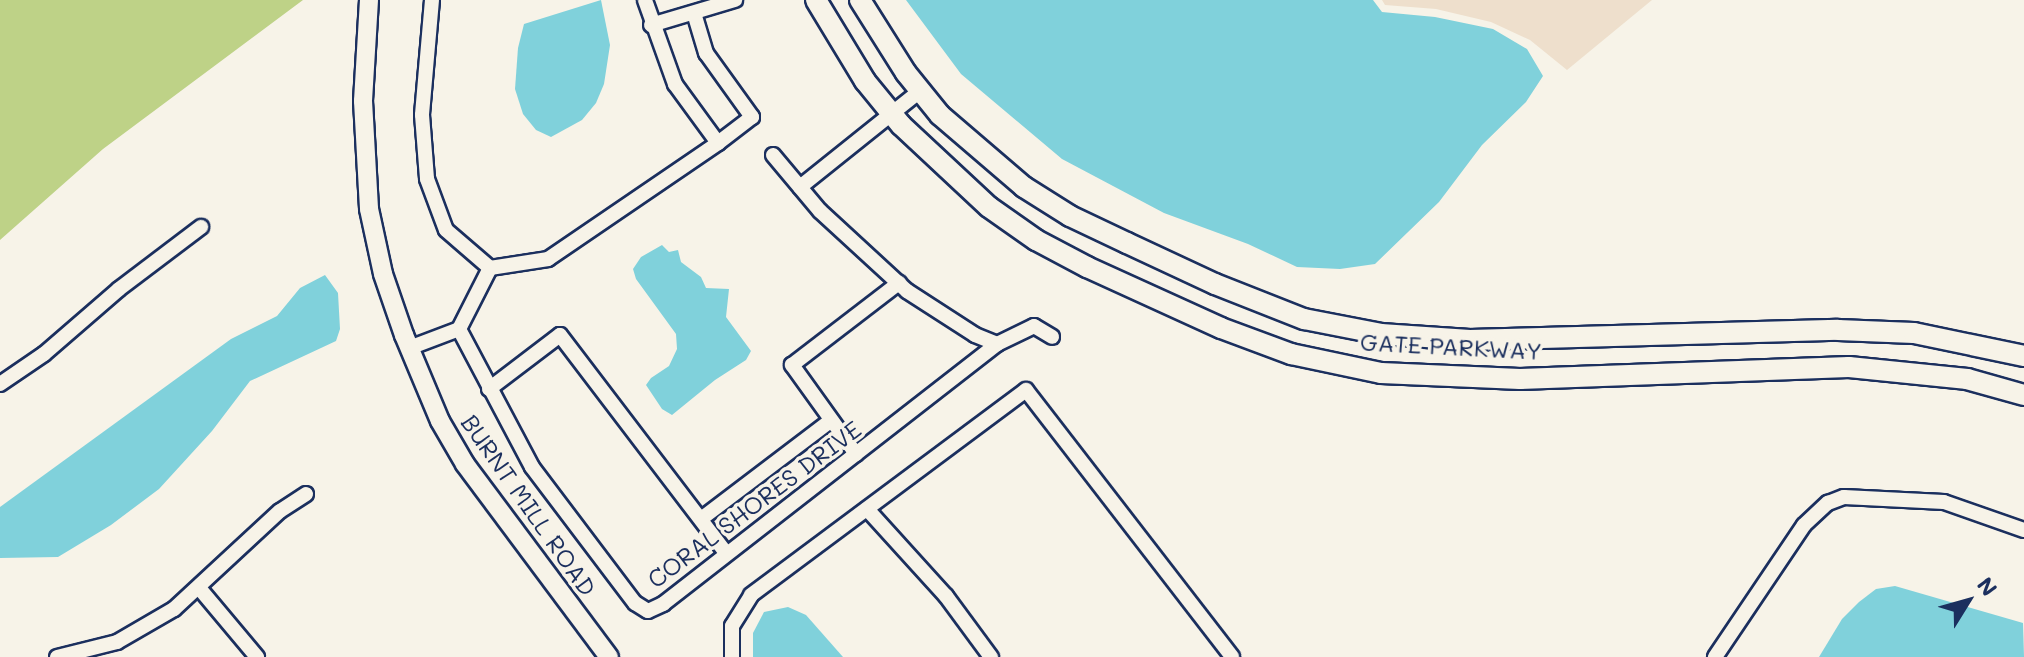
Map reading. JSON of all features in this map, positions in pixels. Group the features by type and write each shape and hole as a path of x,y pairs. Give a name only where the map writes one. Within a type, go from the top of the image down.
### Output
{"main road":[{"name":"GATE PARKWAY","path":"816,0 865,81 891,113 942,167 989,207 1036,240 1135,289 1291,354 1381,373 1520,379 1849,367 1967,379 2024,395"},
{"name":"GATE PARKWAY","path":"860,0 920,91 940,115 1024,187 1070,216 1215,284 1304,319 1349,330 1470,340 1853,330 1914,333 2024,356"}],"street":[{"name":"BURNT MILL ROAD","path":"369,0 363,101 369,209 383,274 409,348 440,421 465,464 609,657"},
{"path":"432,0 422,115 427,179 446,230 490,268 548,259 752,117 706,53 694,13"},
{"path":"645,0 651,25 675,84 718,143"},
{"path":"651,25 735,0"},
{"path":"800,187 920,91"},
{"path":"773,155 820,211 899,283 975,335 997,344"},
{"path":"0,384 44,354 119,289 201,227"},
{"path":"409,348 459,329 490,268"},
{"path":"856,454 792,365 899,283"},
{"name":"CORAL SHORES DRIVE","path":"459,329 532,467 635,603 648,611 663,604 997,344 1034,326 1052,337"},
{"path":"489,389 560,335 727,554"},
{"path":"732,657 732,626 751,595 1026,390 1232,657"},
{"path":"701,519 830,421"},
{"path":"57,657 117,642 174,609 200,589 280,511 306,494"},
{"path":"1715,657 1817,511 1844,497 1944,502 2024,530"},
{"path":"867,509 946,596 991,657"},
{"path":"200,589 257,657"}],"shaded area":[{"path":"1382,0 1652,0 1567,70 1530,40 1491,22 1436,9 1385,5"}],"green space":[{"path":"0,0 303,0 103,149 0,240"}],"water":[{"path":"601,0 610,45 604,84 596,103 582,120 551,137 536,130 523,114 515,89 518,48 524,24"},
{"path":"906,0 1373,0 1382,12 1435,17 1493,29 1527,49 1543,76 1526,102 1482,145 1439,202 1375,264 1340,269 1297,267 1248,244 1164,213 1062,159 961,74"},
{"path":"662,245 669,252 678,250 681,262 701,277 706,288 729,289 726,317 751,351 746,360 715,380 672,415 662,409 646,385 669,366 677,349 676,334 636,279 633,269 641,257"},
{"path":"325,275 338,293 340,329 336,341 250,381 212,431 159,489 111,525 58,557 0,558 0,507 231,339 277,316 300,288"},
{"path":"1895,586 2023,623 2024,657 1819,657 1842,619 1859,602 1876,589"},
{"path":"788,607 806,615 843,657 753,657 753,633 764,612"}]}
